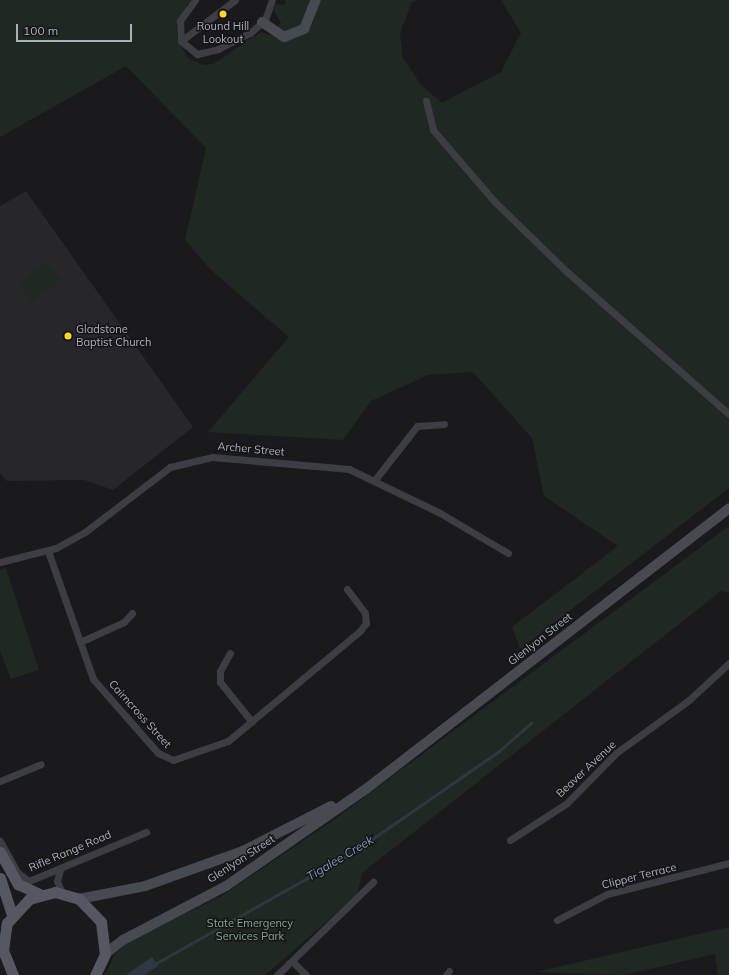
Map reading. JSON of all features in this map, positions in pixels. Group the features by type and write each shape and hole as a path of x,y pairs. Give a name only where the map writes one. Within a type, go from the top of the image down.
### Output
{"main road":[{"path":"262,22 284,37 304,29 316,0"},
{"name":"Glenlyon Street","path":"105,954 123,940 226,886 366,789 729,508"},
{"name":"Glenlyon Street","path":"79,899 145,886 243,851 366,789"},
{"path":"0,852 18,884 39,894 62,893 79,899 101,922 105,954 97,974"},
{"path":"0,878 12,914"},
{"path":"13,975 4,958 2,934 12,914 39,894"}],"street":[{"path":"195,0 180,21 181,41 197,54 218,49 262,22 272,9 272,0"},
{"path":"181,41 235,0"},
{"path":"426,101 433,130 494,201 566,271 729,414"},
{"path":"374,481 417,426 444,424"},
{"name":"Archer Street","path":"0,562 48,551 85,532 170,467 212,457 348,469 440,513 508,553"},
{"name":"Cairncross Street","path":"48,551 93,679 166,758 172,760 219,746 252,722 364,626 365,613 347,589"},
{"path":"80,642 124,622 132,613"},
{"path":"230,653 220,671 220,682 252,722"},
{"name":"Beaver Avenue","path":"510,840 568,803 616,753 689,700 729,663"},
{"path":"0,781 41,764"},
{"name":"Rifle Range Road","path":"0,840 22,878 33,880 60,870 146,832"},
{"name":"Clipper Terrace","path":"557,920 607,894 713,870 729,863"},
{"path":"60,870 57,881 62,893"},
{"path":"277,975 293,962 373,882"},
{"path":"293,962 306,975"}],"shaded area":[{"path":"26,191 193,427 113,490 84,480 7,481 0,473 0,206"}],"green space":[{"path":"0,0 190,0 176,25 178,41 189,59 204,65 213,64 261,32 270,35 281,23 274,11 275,4 285,5 285,0 418,0 412,2 400,33 403,58 421,85 442,103 501,72 521,33 501,0 729,0 729,488 520,649 512,627 618,546 544,496 532,438 473,372 428,375 371,401 343,440 208,432 289,337 211,270 185,240 206,148 126,66 0,137"},
{"path":"47,262 61,279 33,302 19,285"},
{"name":"State Emergency Services Park","path":"729,526 729,593 721,591 362,873 357,895 269,972 263,975 105,975 115,954 132,939 220,897 331,822"},
{"path":"6,568 39,670 11,679 0,651 0,570"},
{"path":"729,927 729,975 718,975 715,954 624,975 536,972"}],"water":[{"path":"152,957 158,966 145,975 126,975"}],"waterway":[{"name":"Tigalee Creek","path":"153,965 352,853 498,752 531,723"}],"place":[{"name":"Round Hill Lookout","path":"223,14"},
{"name":"Gladstone Baptist Church","path":"68,336"}]}
